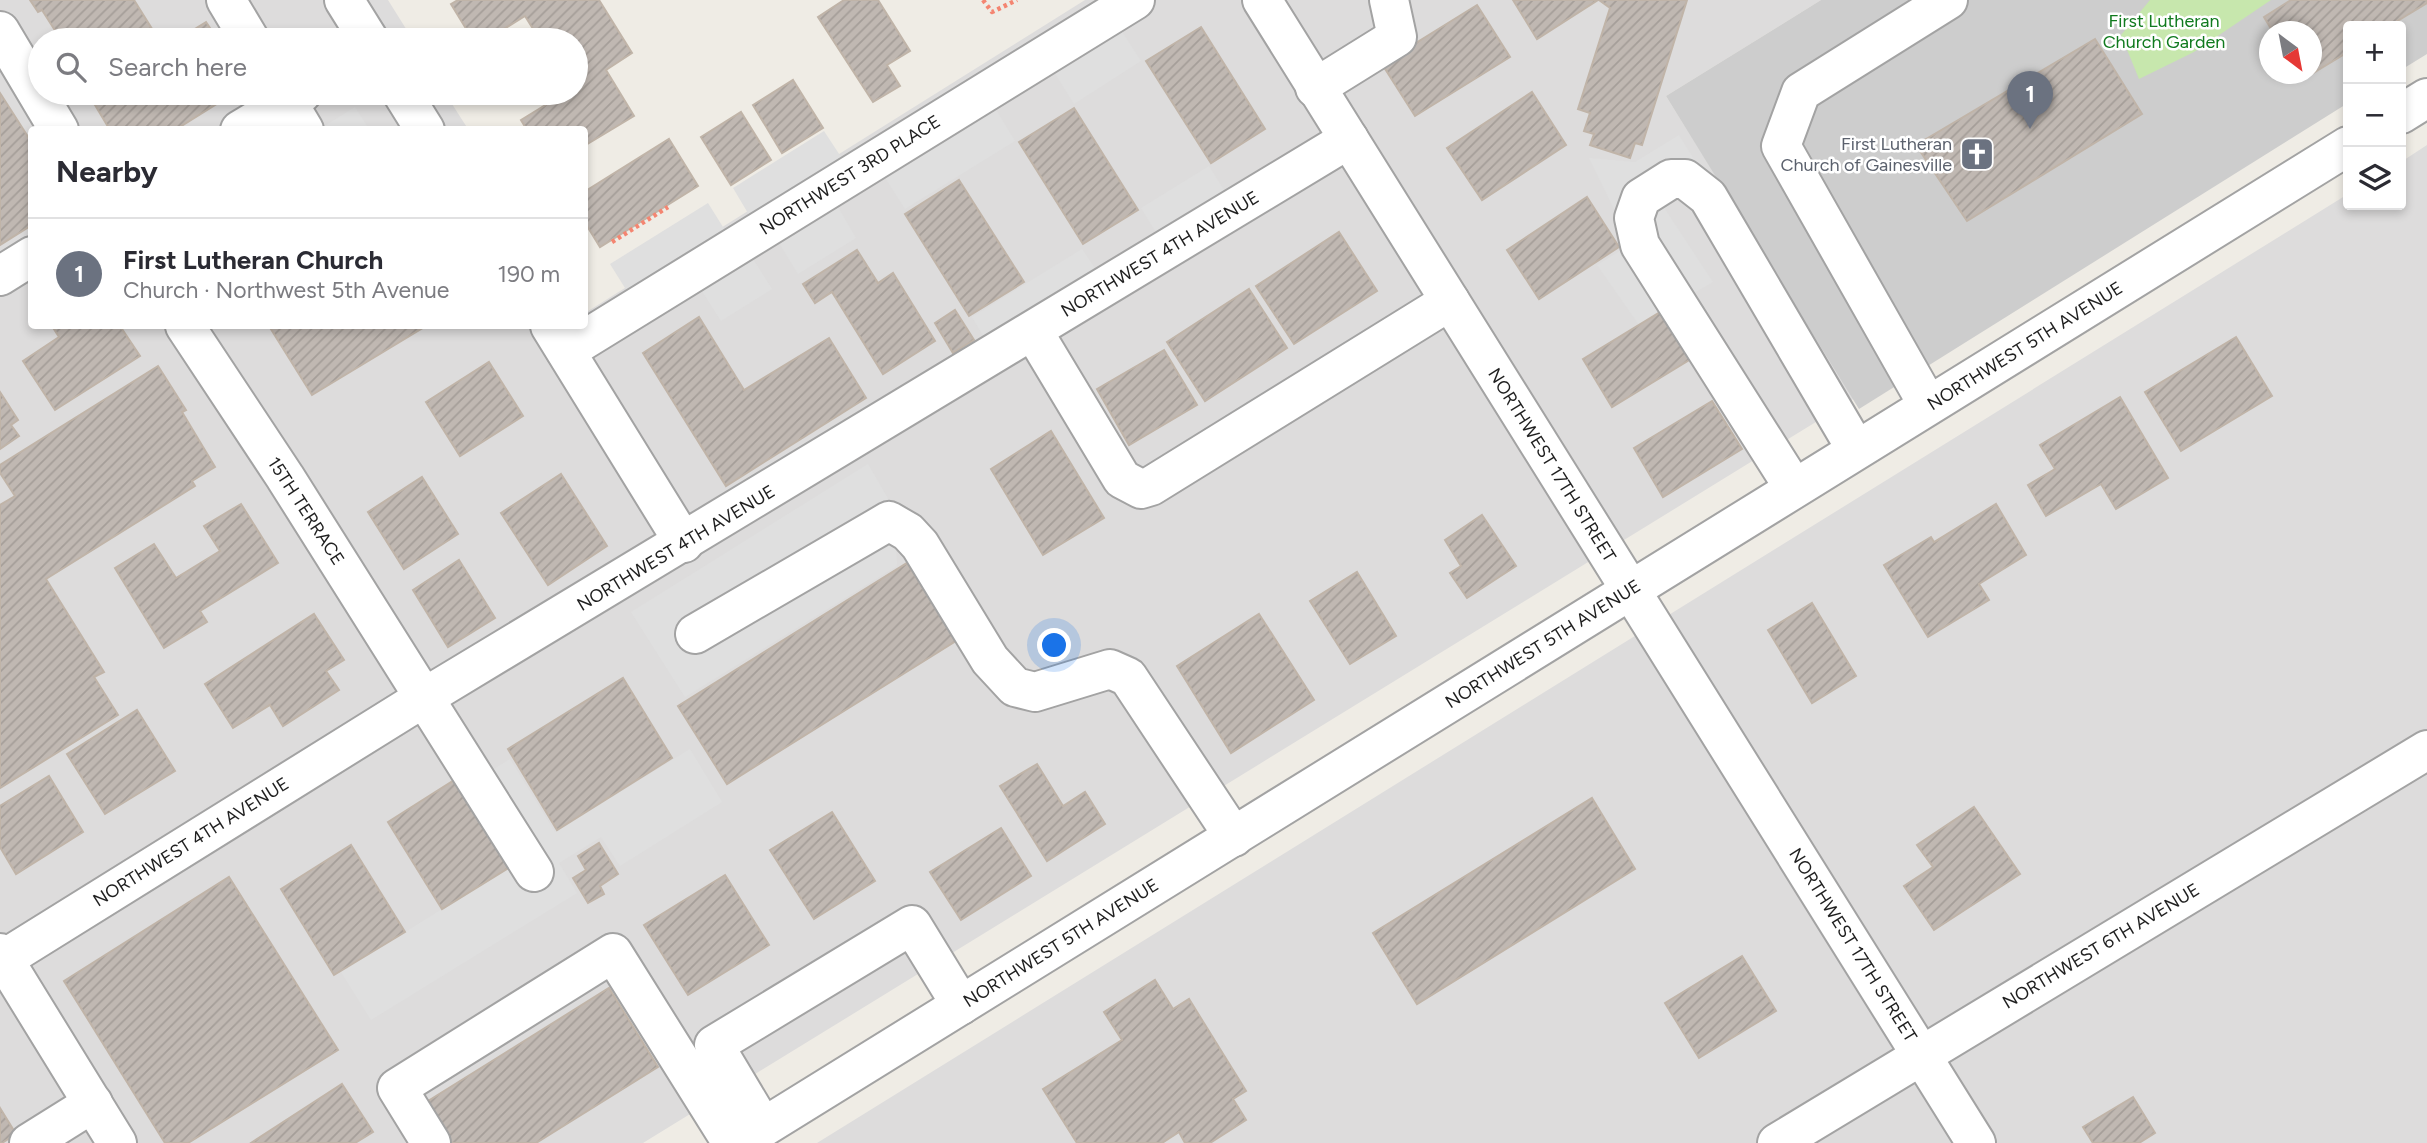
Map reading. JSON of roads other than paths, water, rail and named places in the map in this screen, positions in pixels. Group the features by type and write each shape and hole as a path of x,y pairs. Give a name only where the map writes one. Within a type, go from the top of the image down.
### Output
{"street":[{"path":"226,0 243,28"},
{"path":"345,0 362,28"},
{"name":"NORTHWEST 3RD PLACE","path":"588,320 1135,0"},
{"name":"NORTHWEST 17TH STREET","path":"1262,0 1976,1143"},
{"path":"1315,88 1397,37 1389,0"},
{"path":"1928,405 1781,146 1801,92 1948,0"},
{"path":"0,31 28,77"},
{"path":"2406,111 2427,97"},
{"path":"45,105 58,126"},
{"path":"248,126 292,105"},
{"path":"409,105 423,126"},
{"name":"NORTHWEST 4TH AVENUE","path":"2,956 1349,139"},
{"name":"NORTHWEST 5TH AVENUE","path":"744,1137 1234,837 2346,147"},
{"path":"1794,488 1640,245 1634,218 1641,198 1661,185 1671,179 1685,179 1708,197 1857,449"},
{"path":"0,276 28,258"},
{"path":"1034,331 1122,479 1141,489 1151,486 1450,301"},
{"name":"15TH TERRACE","path":"187,329 425,697 534,872"},
{"name":"NORTHWEST 3RD PLACE","path":"558,338 573,329"},
{"path":"558,338 684,543"},
{"path":"695,634 889,521 908,532 920,545 990,660 1014,687 1035,692 1110,669 1128,677 1138,688 1234,837"},
{"name":"NORTHWEST 6TH AVENUE","path":"1777,1143 2427,750"},
{"path":"744,1137 714,1045 912,925 961,1004"},
{"path":"431,1143 397,1088 613,953 744,1137"},
{"path":"2,956 13,1003 93,1104 117,1143"},
{"path":"29,1143 93,1104"}],"place":[{"name":"First Lutheran Church","path":"2030,129"},
{"name":"First Lutheran Church of Gainesville","path":"1977,154"}],"park label":[{"name":"First Lutheran Church Garden","path":"2164,31"}]}
